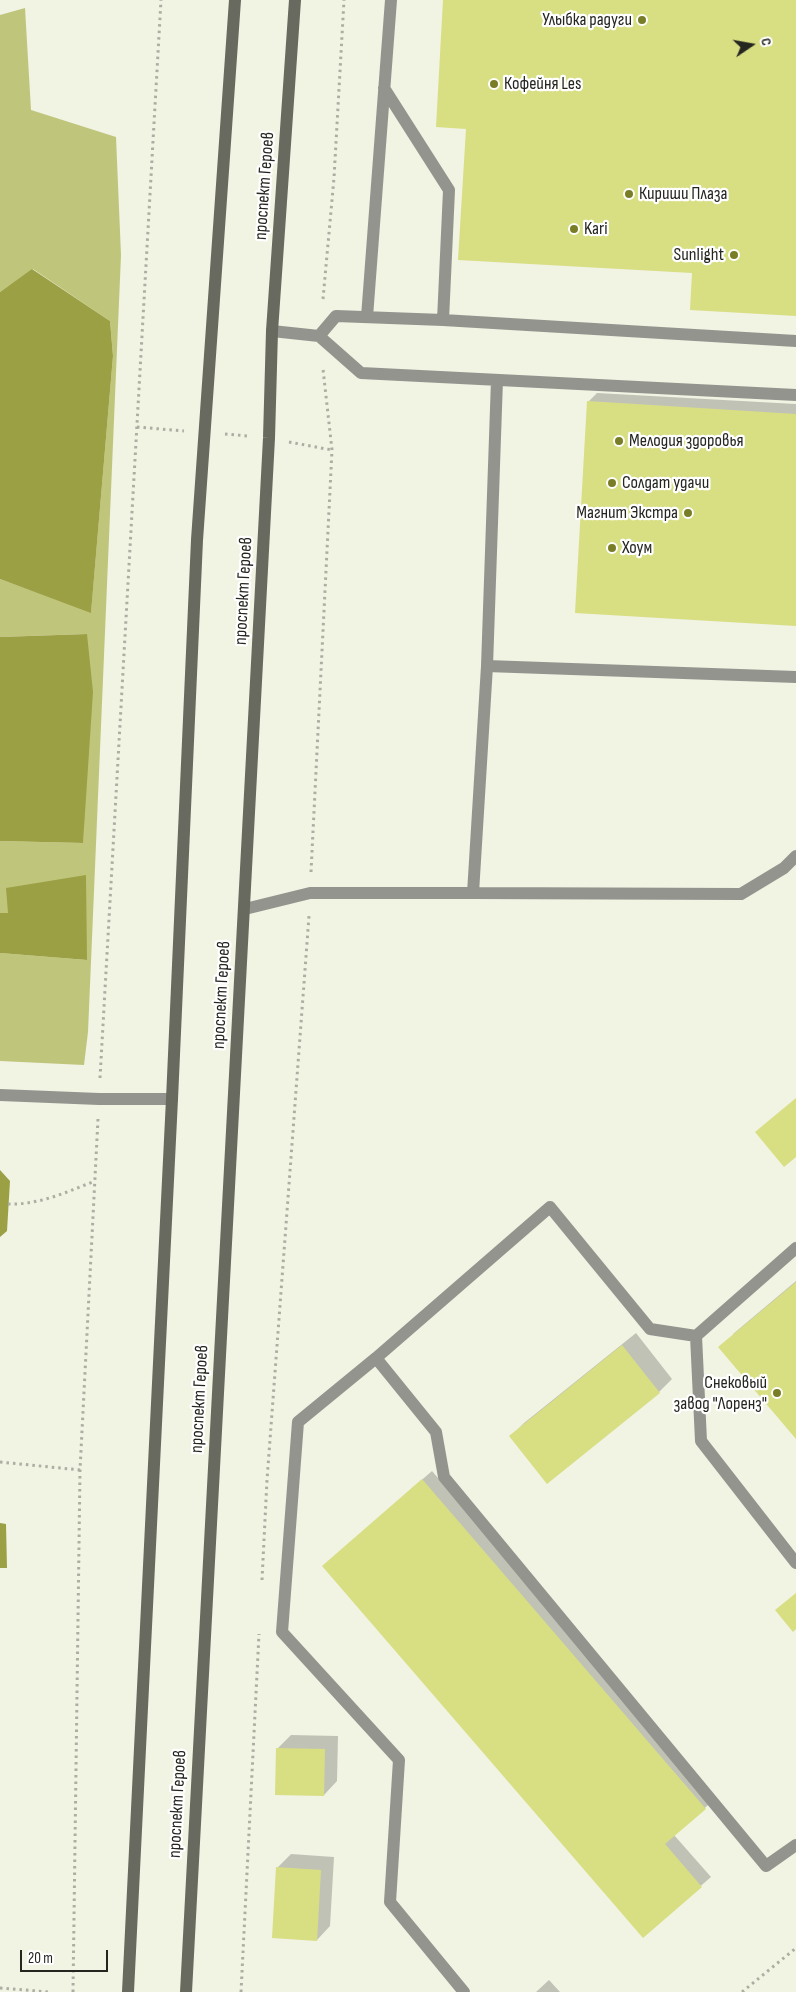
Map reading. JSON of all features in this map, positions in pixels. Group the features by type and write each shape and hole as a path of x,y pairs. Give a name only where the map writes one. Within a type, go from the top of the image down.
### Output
{"main road":[{"path":"128,1992 172,1099 197,540 235,0"},
{"name":"проспект Героев","path":"186,1992 245,909 269,438 272,331 295,0"}],"lane":[{"path":"367,317 391,0"},
{"path":"384,88 449,190 443,320"},
{"path":"320,336 336,316 443,320 796,341"},
{"path":"272,331 320,336 361,374 796,395"},
{"path":"473,893 487,666 497,380"},
{"path":"487,666 796,677"},
{"path":"245,909 310,893 741,894 784,868 796,856"},
{"path":"0,1095 99,1099 172,1099"},
{"path":"464,1992 390,1902 399,1760 282,1632 298,1422 376,1358 550,1207 650,1329 696,1336"},
{"path":"696,1336 796,1248"},
{"path":"696,1336 701,1441 796,1564"},
{"path":"376,1358 436,1432 444,1477 766,1866 796,1845"}],"path":[{"path":"73,1992 80,1470 160,0"},
{"path":"262,1588 269,1460 310,893 332,450 320,336 334,178 344,0"},
{"path":"137,427 269,438 332,450"},
{"path":"8,1204 22,1204 41,1200 95,1181"},
{"path":"0,1462 80,1470"},
{"path":"241,1992 260,1628"},
{"path":"742,1992 796,1948"},
{"path":"0,1988 49,1992"}],"shaded area":[{"path":"25,8 31,110 116,137 121,255 88,1032 84,1065 0,1061 0,953 87,960 8,913 0,913 0,841 83,843 86,634 0,637 0,579 91,612 113,356 110,321 33,269 0,292 0,15"},
{"path":"32,269 110,321 113,356 91,613 0,579 0,292"},
{"path":"87,634 93,692 83,843 0,841 0,637"},
{"path":"86,875 87,960 0,953 0,913 8,913 6,888"},
{"path":"0,1170 10,1181 7,1231 0,1237"},
{"path":"0,1523 6,1524 7,1568 0,1568"}],"building":[{"name":"Кириши Плаза","path":"443,0 796,0 796,316 690,310 692,273 458,260 466,129 436,127"},
{"name":"Магнит Экстра","path":"587,401 796,414 796,626 575,613"},
{"path":"796,1098 796,1157 784,1167 755,1132"},
{"name":"Снековый завод \"Лоренз\"","path":"796,1282 796,1439 718,1347"},
{"path":"622,1345 660,1393 547,1484 509,1436"},
{"path":"422,1479 706,1809 665,1844 702,1887 643,1938 322,1566"},
{"path":"796,1593 796,1629 793,1632 775,1610"},
{"path":"276,1748 325,1749 324,1796 275,1795"},
{"path":"276,1867 321,1870 317,1941 272,1938"}],"place":[{"name":"Улыбка радуги","path":"642,20"},
{"name":"Кофейня Les","path":"494,84"},
{"name":"Кириши Плаза","path":"629,194"},
{"name":"Kari","path":"574,229"},
{"name":"Sunlight","path":"734,255"},
{"name":"Мелодия здоровья","path":"619,441"},
{"name":"Солдат удачи","path":"612,483"},
{"name":"Магнит Экстра","path":"688,513"},
{"name":"Хоум","path":"612,548"},
{"name":"Снековый завод \"Лоренз\"","path":"777,1393"}]}
